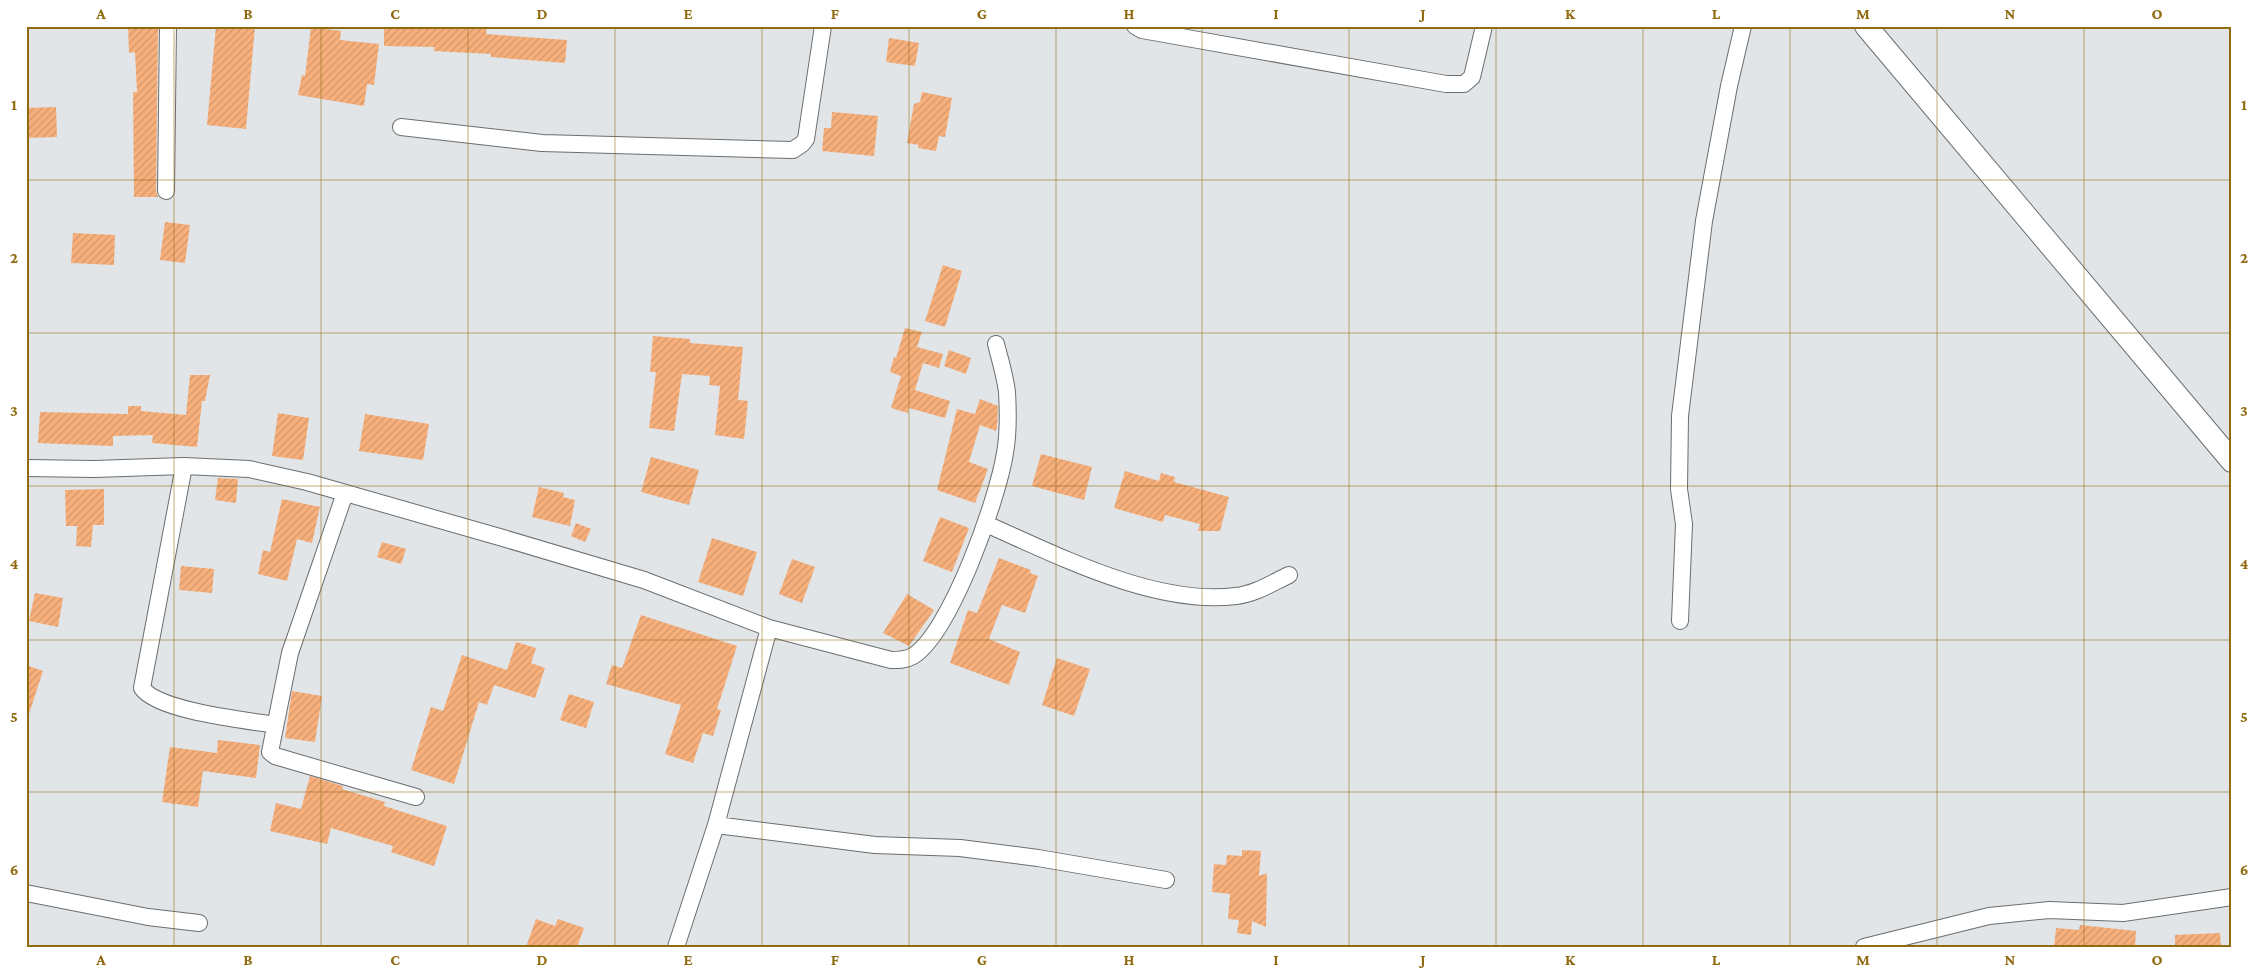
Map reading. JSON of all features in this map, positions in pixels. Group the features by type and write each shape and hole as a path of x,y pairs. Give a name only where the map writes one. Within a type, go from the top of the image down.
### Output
{"main road":[{"path":"1866,26 2232,461"}],"street":[{"path":"166,191 168,26"},
{"path":"401,127 542,143 793,150 806,139 823,26"},
{"path":"1135,26 1142,30 1446,84 1464,84 1472,77 1484,26"},
{"path":"1680,621 1684,524 1679,489 1680,416 1704,221 1729,86 1743,26"},
{"path":"26,468 94,469 184,466 249,469 345,493 644,580 769,628 891,660 902,660 914,656 924,646 953,604 986,524 1005,453 1007,392 996,344"},
{"path":"184,466 142,688 146,694 154,699 173,706 275,725"},
{"path":"345,493 290,653 270,752 275,756 416,797"},
{"path":"986,524 1082,566 1152,590 1181,594 1236,596 1253,592 1289,575"},
{"path":"676,947 716,825 769,628"},
{"path":"716,825 875,845 960,848 1038,858 1166,880"},
{"path":"26,893 148,916 199,923"},
{"path":"1864,947 1989,916 2048,910 2123,913 2232,898"}],"building":[{"path":"128,26 158,26 156,191 158,197 134,197 133,92 137,92 135,52 129,53"},
{"path":"216,26 255,26 246,129 207,125"},
{"path":"384,26 487,26 486,34 567,40 565,63 491,57 491,54 434,51 434,47 384,46"},
{"path":"311,27 341,31 340,40 379,44 374,85 367,84 364,106 298,95 302,75 305,76"},
{"path":"889,38 919,43 915,66 886,62"},
{"path":"922,92 952,98 945,137 939,136 936,151 918,148 919,145 907,143 914,104 920,102"},
{"path":"56,107 57,137 26,138 26,108"},
{"path":"832,112 878,116 874,156 822,151 824,128 831,128"},
{"path":"165,222 190,225 185,263 160,260"},
{"path":"73,233 115,235 114,265 71,263"},
{"path":"943,265 962,271 945,327 925,321"},
{"path":"905,328 922,332 917,347 943,354 939,368 923,363 915,390 950,401 945,418 909,408 908,413 891,408 901,376 890,372"},
{"path":"653,336 690,339 690,343 743,347 738,400 748,401 744,439 715,435 720,386 709,385 710,376 682,374 674,431 649,428 656,372 650,372"},
{"path":"949,350 971,358 966,374 944,366"},
{"path":"190,375 210,375 205,401 202,401 197,447 152,443 153,435 113,436 113,446 38,443 40,412 128,414 128,406 141,406 141,411 186,415"},
{"path":"980,399 998,406 997,427 996,431 980,425 969,462 988,469 975,503 937,490 957,409 975,414"},
{"path":"278,413 309,418 303,460 272,456"},
{"path":"365,414 429,424 423,460 359,451"},
{"path":"1041,454 1092,467 1084,500 1032,486"},
{"path":"651,457 699,470 689,505 641,492"},
{"path":"1125,471 1159,481 1161,473 1175,477 1174,482 1229,497 1220,531 1198,531 1200,524 1165,515 1163,522 1114,508"},
{"path":"218,478 238,479 236,503 215,500"},
{"path":"539,487 564,493 563,497 575,500 570,526 532,517"},
{"path":"104,489 104,525 93,525 91,547 76,546 77,526 66,526 65,490"},
{"path":"282,499 320,507 312,543 297,539 287,581 258,574 263,550 270,552"},
{"path":"940,517 969,528 952,572 923,561"},
{"path":"576,523 591,529 585,542 571,536"},
{"path":"712,538 757,552 743,596 698,582"},
{"path":"382,542 406,549 401,564 377,557"},
{"path":"999,558 1031,570 1030,573 1038,576 1025,613 1002,605 989,639 1020,652 1009,685 950,663 968,610 977,613"},
{"path":"792,559 815,567 802,603 779,594"},
{"path":"181,566 214,569 212,593 179,590"},
{"path":"35,593 63,598 58,627 29,621"},
{"path":"907,594 934,610 909,646 883,633"},
{"path":"641,615 737,646 717,709 721,710 713,736 703,733 693,763 665,754 681,705 606,684 612,665 622,668"},
{"path":"516,642 536,648 531,663 545,668 535,698 494,685 487,705 479,702 454,784 411,770 431,707 443,711 462,655 507,670"},
{"path":"1057,658 1090,669 1074,716 1042,705"},
{"path":"26,665 43,671 29,714 26,714"},
{"path":"292,691 322,696 315,742 285,738"},
{"path":"569,694 594,702 586,728 560,720"},
{"path":"218,740 260,745 256,778 203,771 198,807 162,802 170,747 217,753"},
{"path":"310,776 343,786 342,789 385,802 384,806 447,826 434,866 391,852 393,846 331,828 327,844 270,831 276,803 301,809"},
{"path":"1242,850 1261,851 1259,876 1267,873 1266,927 1252,921 1251,935 1237,933 1239,920 1228,919 1230,894 1212,892 1214,864 1226,865 1227,855 1242,856"},
{"path":"536,919 555,926 558,919 584,928 577,947 526,947"},
{"path":"2080,925 2136,931 2135,947 2054,947 2056,928 2079,930"},
{"path":"2220,933 2221,947 2175,947 2175,935"}]}
